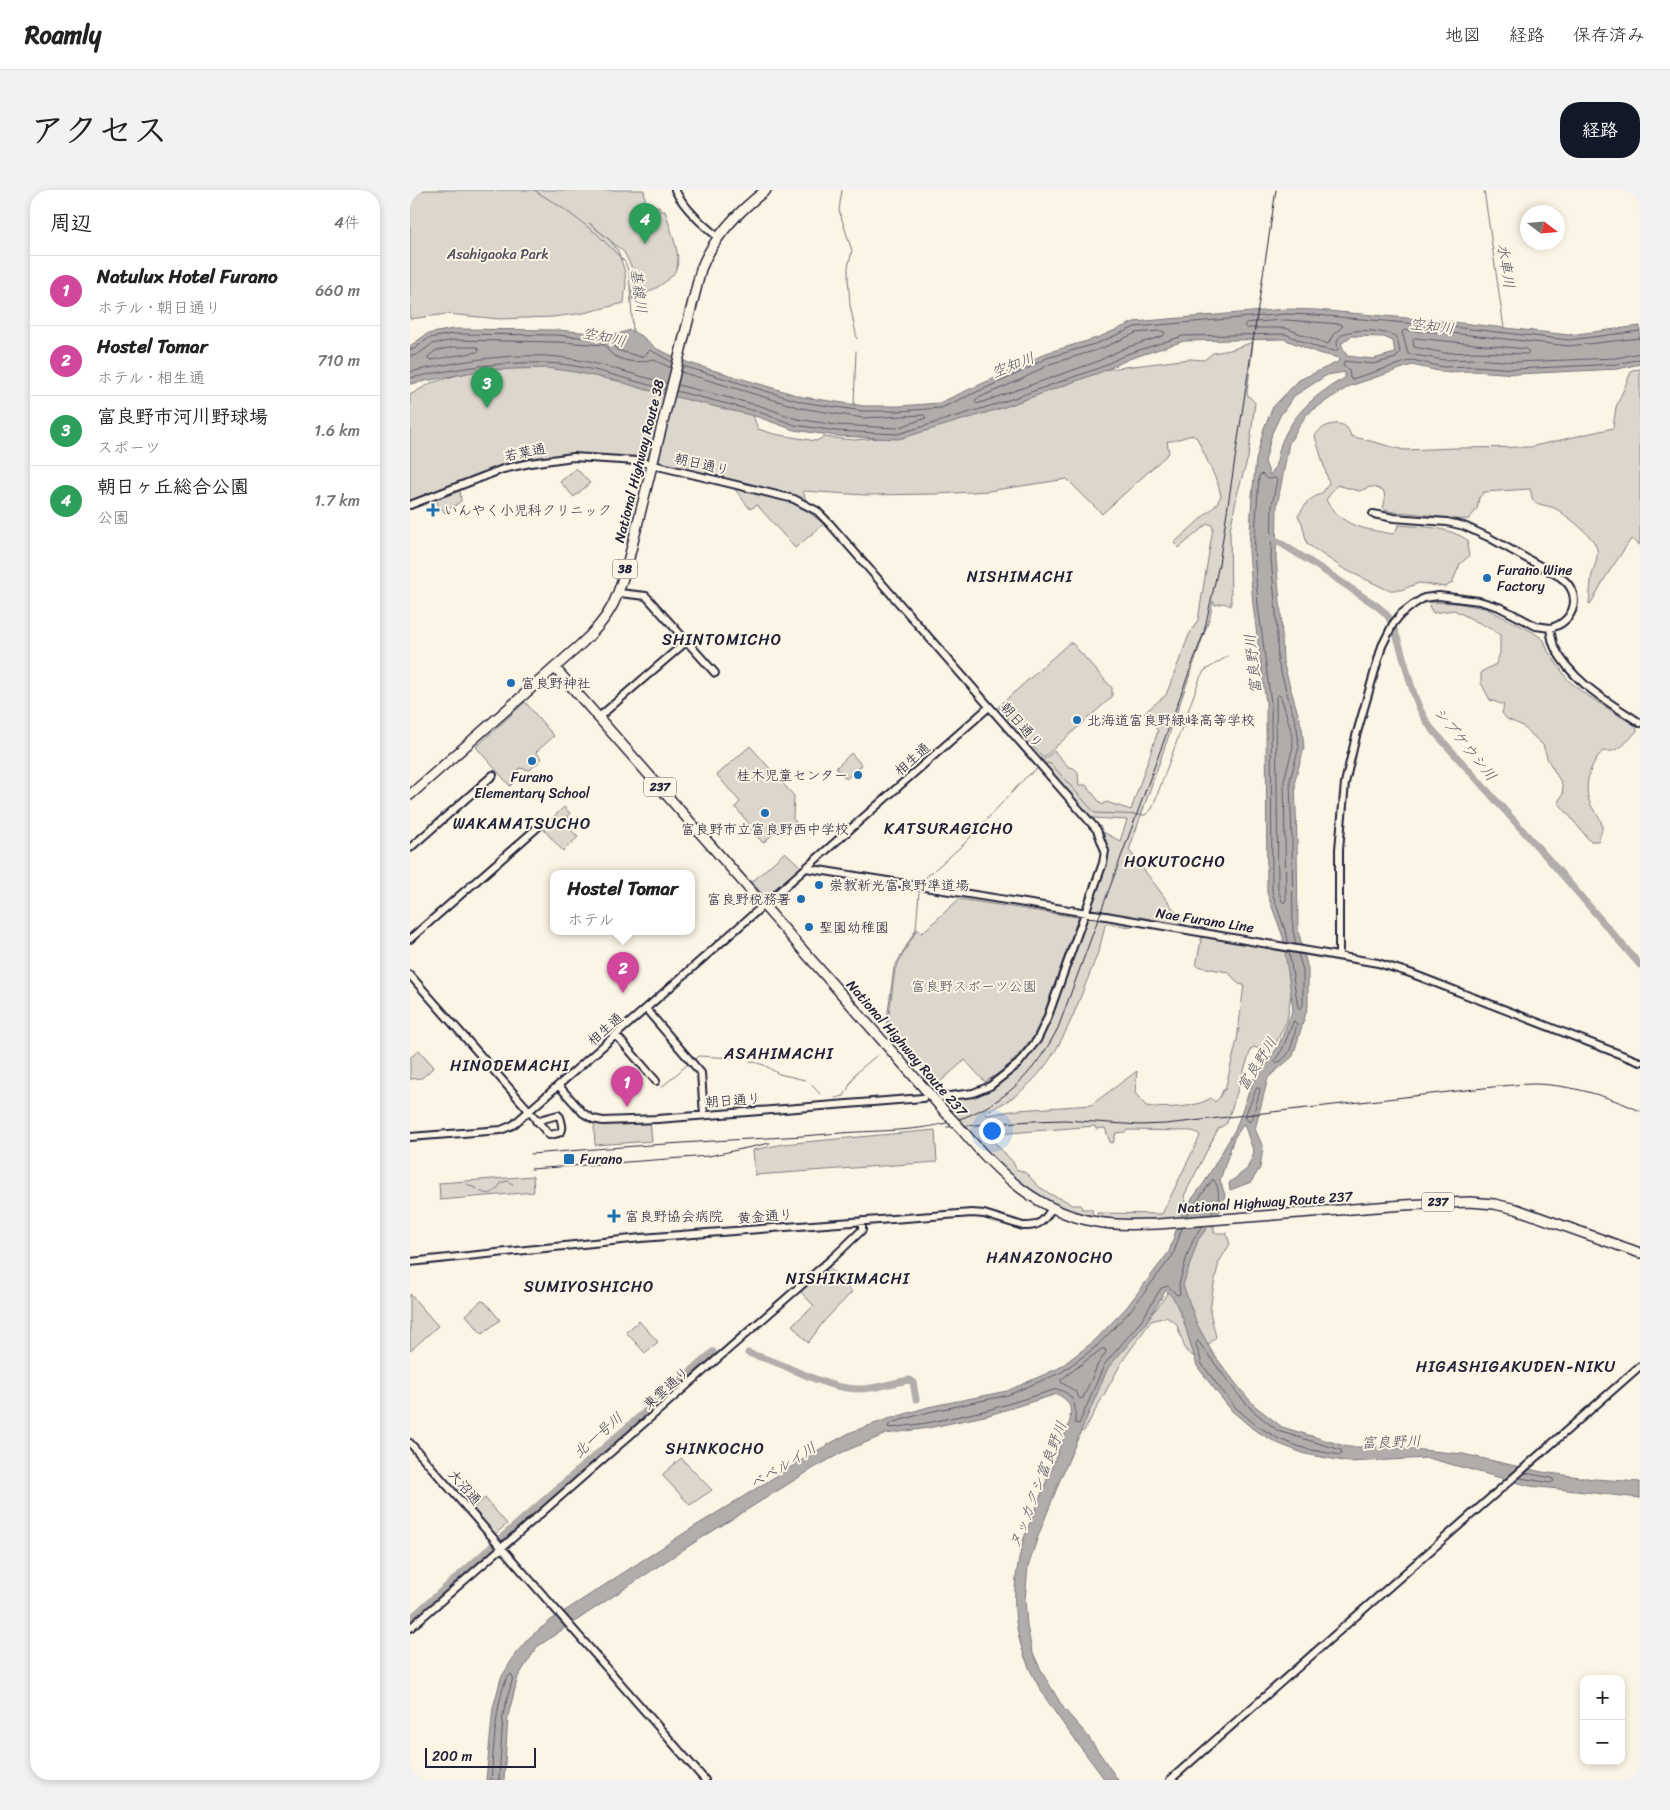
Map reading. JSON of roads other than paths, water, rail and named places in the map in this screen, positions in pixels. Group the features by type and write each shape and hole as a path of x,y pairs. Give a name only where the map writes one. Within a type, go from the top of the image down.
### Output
{"highway":[{"name":"National Highway Route 38","path":"410,795 555,668 601,625 610,612 619,593 701,269 708,253 719,238 745,209 766,190"},
{"name":"National Highway Route 237","path":"555,668 988,1161 1011,1182 1052,1208 1088,1220 1111,1224 1170,1223 1404,1205 1470,1202 1516,1209 1640,1253"}],"street":[{"path":"674,190 697,219 719,238"},
{"name":"若葉通","path":"410,505 482,476 530,463 558,458 626,459 652,465"},
{"name":"朝日通り","path":"652,465 794,499 817,511 1097,830 1101,838 1105,851 1103,863 1047,1019 1031,1049 1018,1064 990,1086 973,1093 942,1097"},
{"path":"1339,956 1339,848 1343,800 1354,745 1385,638 1401,614 1424,598 1439,596 1456,597 1485,602 1536,626 1550,628 1564,622 1570,615 1574,607 1575,598 1567,582 1560,577 1488,537 1464,526 1447,522 1394,518 1373,514"},
{"path":"619,593 646,596 715,673"},
{"path":"1550,628 1554,647 1577,678 1587,687 1640,723"},
{"path":"598,717 687,642"},
{"name":"相生通","path":"806,868 989,707"},
{"path":"410,848 493,775"},
{"path":"410,939 538,827"},
{"path":"764,905 806,868"},
{"name":"Nae Furano Line","path":"806,868 1372,961 1397,968 1640,1062"},
{"name":"相生通","path":"410,1137 501,1130 512,1126 764,905"},
{"path":"410,975 536,1121"},
{"path":"646,1009 701,1073 704,1114"},
{"path":"616,1035 656,1081"},
{"name":"朝日通り","path":"559,1086 583,1113 593,1119 603,1121 923,1098"},
{"name":"黄金通り","path":"410,1262 641,1238 972,1213 984,1214 1030,1227 1043,1222 1052,1208"},
{"name":"東雲通り","path":"410,1628 836,1254 862,1230 862,1221"},
{"path":"1170,1780 1640,1366"},
{"name":"大沼通","path":"410,1443 705,1780"}],"water":[{"name":"空知川","path":"1286,309 1452,322 1569,335 1640,326 1640,364 1618,369 1516,374 1473,371 1443,372 1412,365 1350,386 1329,399 1306,415 1289,443 1277,506 1276,559 1283,662 1302,728 1304,748 1295,780 1298,930 1308,969 1308,1006 1293,1056 1268,1078 1255,1129 1263,1147 1260,1168 1251,1182 1230,1190 1229,1183 1247,1169 1254,1153 1244,1124 1234,1138 1220,1180 1225,1195 1220,1211 1198,1240 1183,1285 1197,1324 1212,1352 1255,1406 1282,1427 1348,1447 1392,1447 1463,1454 1542,1472 1594,1479 1640,1482 1640,1498 1530,1486 1428,1458 1349,1462 1305,1454 1277,1443 1253,1429 1232,1411 1197,1366 1183,1319 1174,1299 1166,1290 1146,1323 1108,1368 1060,1480 1028,1567 1025,1599 1027,1626 1032,1651 1064,1709 1087,1735 1118,1780 1105,1780 1044,1696 1030,1670 1020,1642 1015,1611 1016,1577 1024,1538 1070,1421 1069,1404 1057,1394 989,1415 928,1428 886,1434 843,1452 692,1544 559,1632 537,1647 518,1677 508,1716 504,1780 486,1780 493,1708 501,1678 516,1653 529,1638 551,1620 689,1530 851,1432 928,1407 1007,1391 1059,1368 1093,1342 1126,1308 1169,1252 1182,1212 1204,1183 1236,1128 1254,1078 1278,1047 1293,1009 1283,937 1267,893 1266,703 1253,605 1249,550 1252,496 1256,460 1264,428 1273,407 1299,380 1338,362 1339,358 1318,353 1284,339 1184,341 1129,359 1101,372 1002,408 899,439 836,436 794,430 758,417 643,389 618,381 547,368 484,370 410,384 410,346 427,334 453,329 558,330 615,335 630,330 643,337 657,349 689,363 803,397 864,406 900,406 939,403 1046,353 1097,338 1134,322","holes":["1351,336 1384,337 1393,341 1395,353 1373,359 1347,356 1341,344","1345,372 1345,378 1317,396 1294,420 1283,439 1275,467 1270,475 1265,462 1272,433 1280,416 1294,396 1327,375"]}],"waterway":[{"name":"基線川","path":"534,190 564,209 597,234 625,262 629,273 633,331"},
{"path":"842,190 839,210 852,251 848,276 850,305 857,339"},
{"name":"水車川","path":"1484,190 1504,328"},
{"path":"854,405 856,351"},
{"name":"シブケウシ川","path":"1269,536 1371,602 1386,614 1400,645 1417,702 1431,728 1640,965"},
{"name":"富良野川","path":"1244,654 1258,653"},
{"path":"1046,763 1051,764 1095,813 1145,815 1152,809 1200,678 1204,671 1228,656"},
{"path":"923,880 965,843 1025,778 1037,769"},
{"path":"886,1026 894,968 916,929 919,893"},
{"path":"835,1098 844,1096 856,1073 877,1055"},
{"path":"695,1059 698,1056 735,1058"},
{"path":"750,1061 764,1065 779,1074 805,1080"},
{"path":"661,1088 688,1064"},
{"path":"810,1083 820,1094"},
{"path":"480,1191 487,1194 495,1191 501,1183 507,1181 513,1184"},
{"path":"467,1184 477,1189"},
{"name":"北一号川","path":"500,1539 713,1352"},
{"name":"北一号川","path":"748,1353 817,1380 852,1389 867,1389 910,1380 913,1382 916,1399"},
{"name":"北一号川","path":"410,1619 492,1546"}],"railway":[{"path":"531,1154 920,1128 950,1122 981,1110 1008,1092 1031,1070 1058,1028 1204,632 1219,564 1276,190"},
{"path":"947,1127 1065,1120 1140,1125 1166,1124 1529,1084 1549,1085 1589,1092 1640,1111"},
{"path":"531,1169 709,1156 770,1143"}],"place":[{"name":"朝日ヶ丘総合公園","path":"645,244"},
{"name":"富良野市河川野球場","path":"487,408"},
{"name":"いんやく小児科クリニック","path":"433,510"},
{"name":"Furano Wine Factory","path":"1487,578"},
{"name":"富良野神社","path":"511,683"},
{"name":"北海道富良野緑峰高等学校","path":"1077,720"},
{"name":"Furano Elementary School","path":"532,761"},
{"name":"桂木児童センター","path":"858,775"},
{"name":"富良野市立富良野西中学校","path":"765,813"},
{"name":"崇教新光富良野準道場","path":"819,885"},
{"name":"富良野税務署","path":"801,899"},
{"name":"聖園幼稚園","path":"809,927"},
{"name":"Hostel Tomar","path":"623,993"},
{"name":"Natulux Hotel Furano","path":"627,1107"},
{"name":"Furano","path":"569,1159"},
{"name":"富良野協会病院","path":"614,1216"}],"district":[{"name":"NISHIMACHI","path":"1020,576"},
{"name":"SHINTOMICHO","path":"722,639"},
{"name":"WAKAMATSUCHO","path":"522,823"},
{"name":"KATSURAGICHO","path":"949,828"},
{"name":"HOKUTOCHO","path":"1175,861"},
{"name":"ASAHIMACHI","path":"779,1053"},
{"name":"HINODEMACHI","path":"510,1065"},
{"name":"HANAZONOCHO","path":"1050,1257"},
{"name":"NISHIKIMACHI","path":"848,1278"},
{"name":"SUMIYOSHICHO","path":"589,1286"},
{"name":"HIGASHIGAKUDEN-NIKU","path":"1516,1366"},
{"name":"SHINKOCHO","path":"715,1448"}],"park label":[{"name":"Asahigaoka Park","path":"498,254"},
{"name":"富良野スポーツ公園","path":"974,986"}],"water label":[{"name":"ベベルイ川","path":"783,1466"},
{"name":"ヌッカクシ富良野川","path":"1038,1485"}]}
